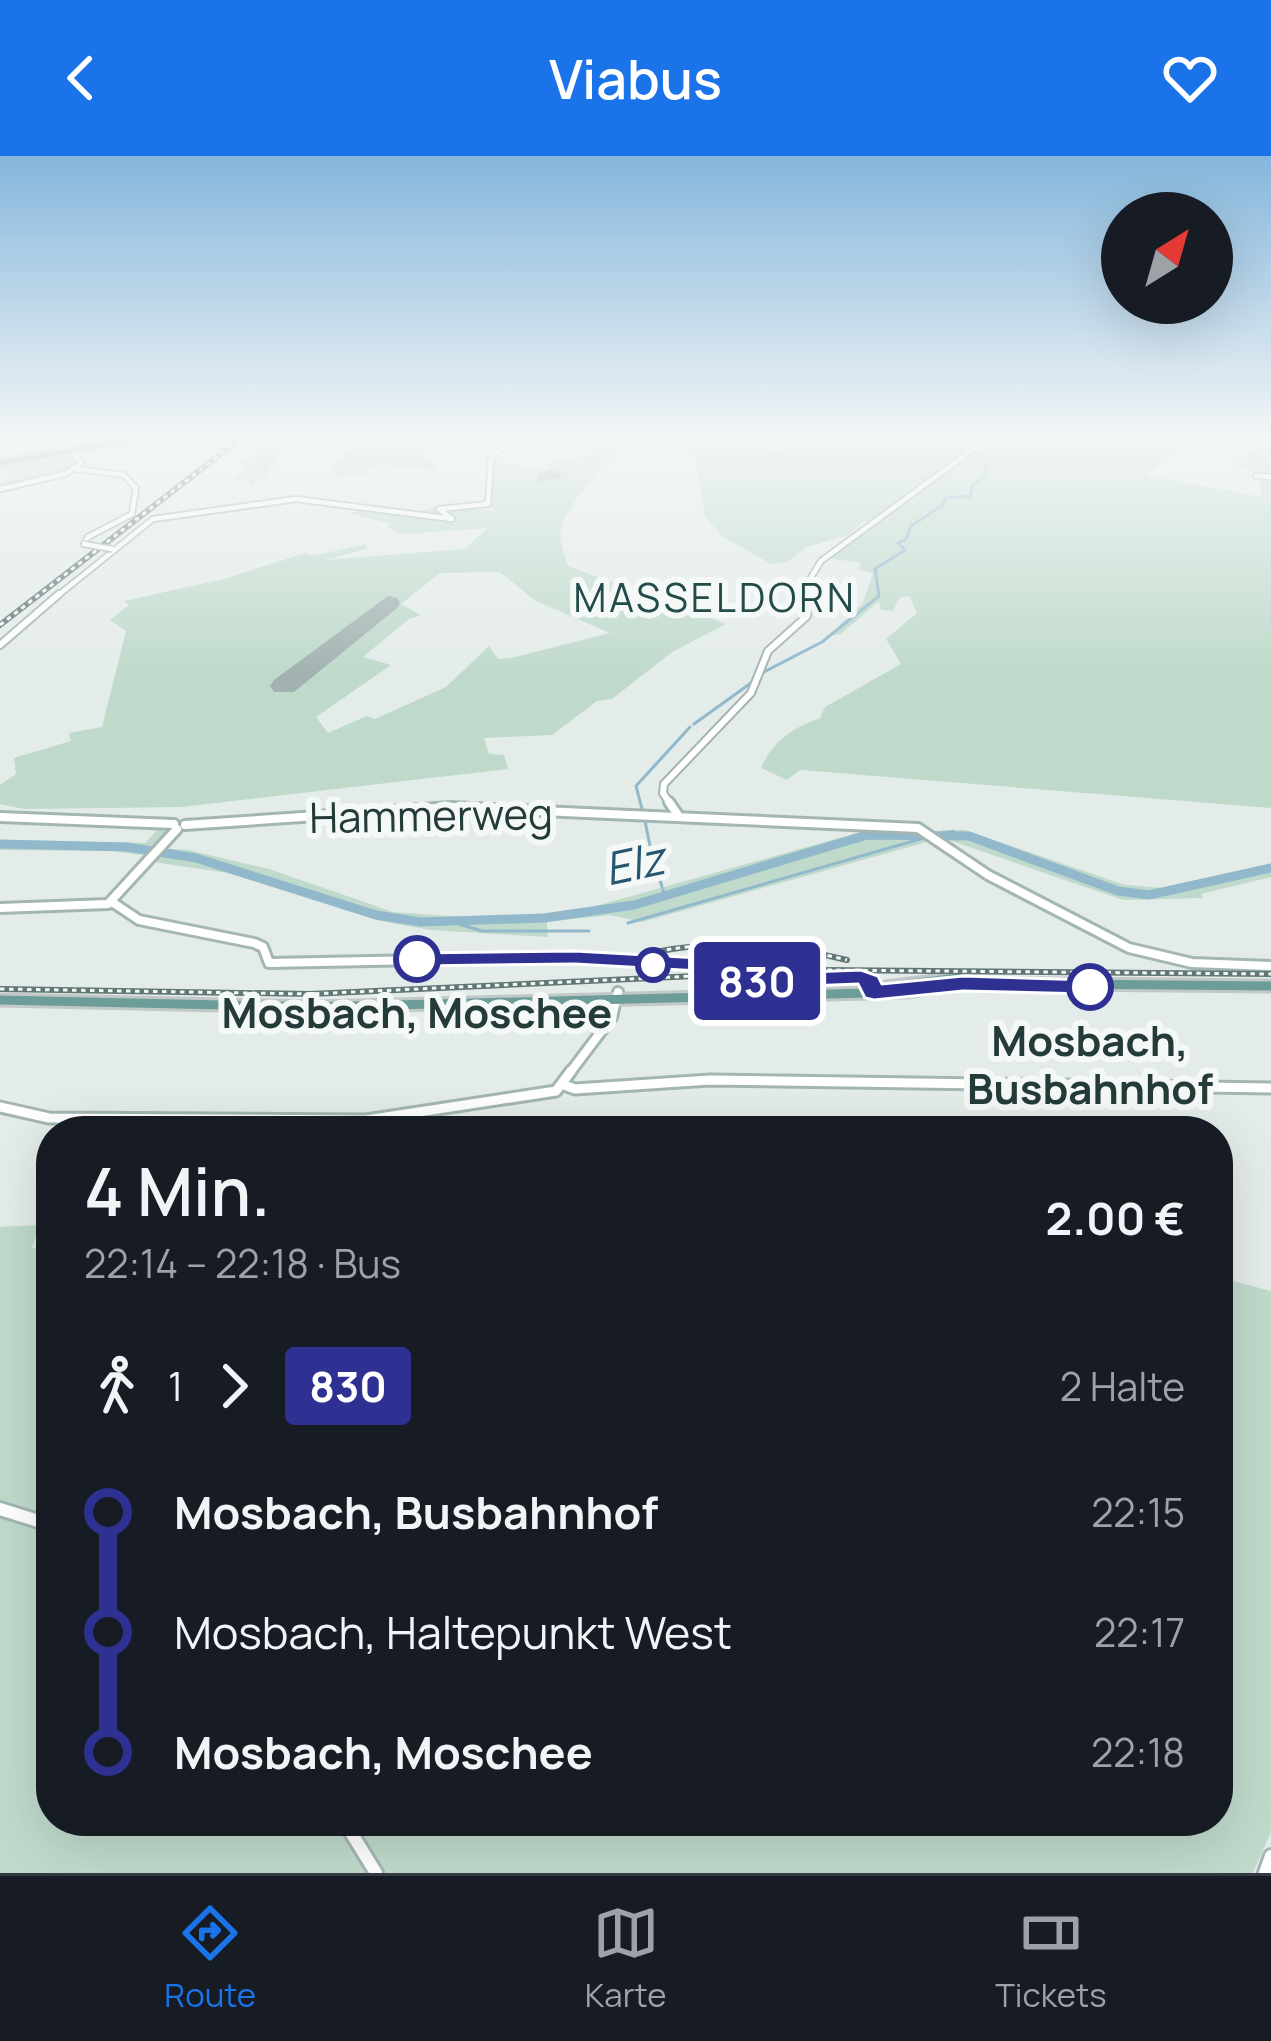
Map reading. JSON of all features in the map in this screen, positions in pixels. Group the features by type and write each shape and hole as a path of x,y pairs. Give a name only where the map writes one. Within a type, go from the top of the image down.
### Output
{"main road":[{"path":"0,1000 316,1007 873,987 943,978 1271,984"},
{"path":"618,995 906,992 963,983 1271,984"}],"street":[{"path":"114,549 84,544 88,536 128,516"},
{"path":"0,646 153,519 172,516"},
{"path":"426,516 452,519 448,516"},
{"path":"678,814 663,794 664,784 751,693 768,651 807,616 809,584 830,553 887,516"},
{"name":"Hammerweg","path":"0,817 178,826 451,806 637,818 678,814 928,833 988,875 1151,953 1192,963 1271,966"},
{"path":"0,908 112,902 178,826"},
{"path":"112,902 139,920 254,943 263,947 269,963 575,957 700,964 764,981 861,977 873,987"},
{"path":"392,1116 556,1091 612,1017 618,995"},
{"path":"564,1085 575,1089 710,1080 1271,1088"},
{"path":"0,1107 40,1116"},
{"path":"0,1509 36,1520"},
{"path":"353,1836 376,1873"},
{"path":"1265,1873 1271,1856"}],"green space":[{"path":"361,516 566,516 560,538 568,566 726,624 672,652 612,699 597,701 552,735 484,738 489,754 504,755 508,769 182,807 24,809 0,804 0,785 16,774 14,758 71,741 69,733 102,727 126,631 110,620 129,605 124,601 224,579 305,553 313,556 366,544 367,549 324,560 464,549 488,528 402,534 387,527 390,524","holes":["500,572 536,601 610,633 511,658 498,659 489,646 446,687 375,719 367,716 328,733 316,717 391,665 363,657 409,619 421,615 401,604 440,573"]},
{"path":"705,516 1271,516 1271,808 800,770 787,780 761,768 784,737 820,718 825,707 901,664 886,639 917,613 909,596 899,598 893,611 881,610 879,601 841,634 828,636 863,603 873,573 858,570 861,563 828,558 880,521 862,522 848,535 807,547 787,562 771,564 722,536"},
{"path":"161,826 170,832 156,848 188,850 269,869 393,912 476,918 578,911 864,831 918,831 934,840 642,922 610,915 547,922 548,937 430,930 380,921 228,873 153,862 156,857 113,851 0,850 0,840 145,843"},
{"path":"941,830 965,830 1125,885 1165,888 1271,864 1271,877 1201,894 1204,898 1123,900 943,838"},
{"path":"36,1225 32,1248 36,1248 36,1836 1233,1836 1233,1281 1271,1291 1271,1832 1253,1873 0,1873 0,1227"}],"waterway":[{"path":"762,673 822,642 879,596 875,569 905,550 898,543 926,516"},
{"path":"694,724 751,683"},
{"path":"643,813 636,786 690,727"},
{"path":"645,821 650,846"},
{"name":"Elz","path":"946,835 953,833"},
{"name":"Elz","path":"0,844 127,847 196,858 376,915 421,922 544,918 634,905 867,835 969,836 1118,891 1149,895 1271,868"},
{"path":"628,923 924,838"},
{"path":"651,848 662,887"},
{"name":"Elz","path":"663,890 665,895"},
{"path":"452,922 482,931 589,931"}],"runway":[{"path":"284,686 388,603"}],"railway":[{"path":"0,625 141,516"},
{"path":"649,953 748,945 847,960"},
{"path":"0,989 310,994 823,970 1271,974"}],"bus line":[{"name":"830","path":"417,959 575,957 700,964 756,981 865,977 874,992 912,992 963,983 1090,987"}],"place":[{"name":"Mosbach, Moschee","path":"417,959"},
{"name":"Mosbach, Busbahnhof","path":"1090,987"}],"district":[{"name":"MASSELDORN","path":"715,597"}]}
